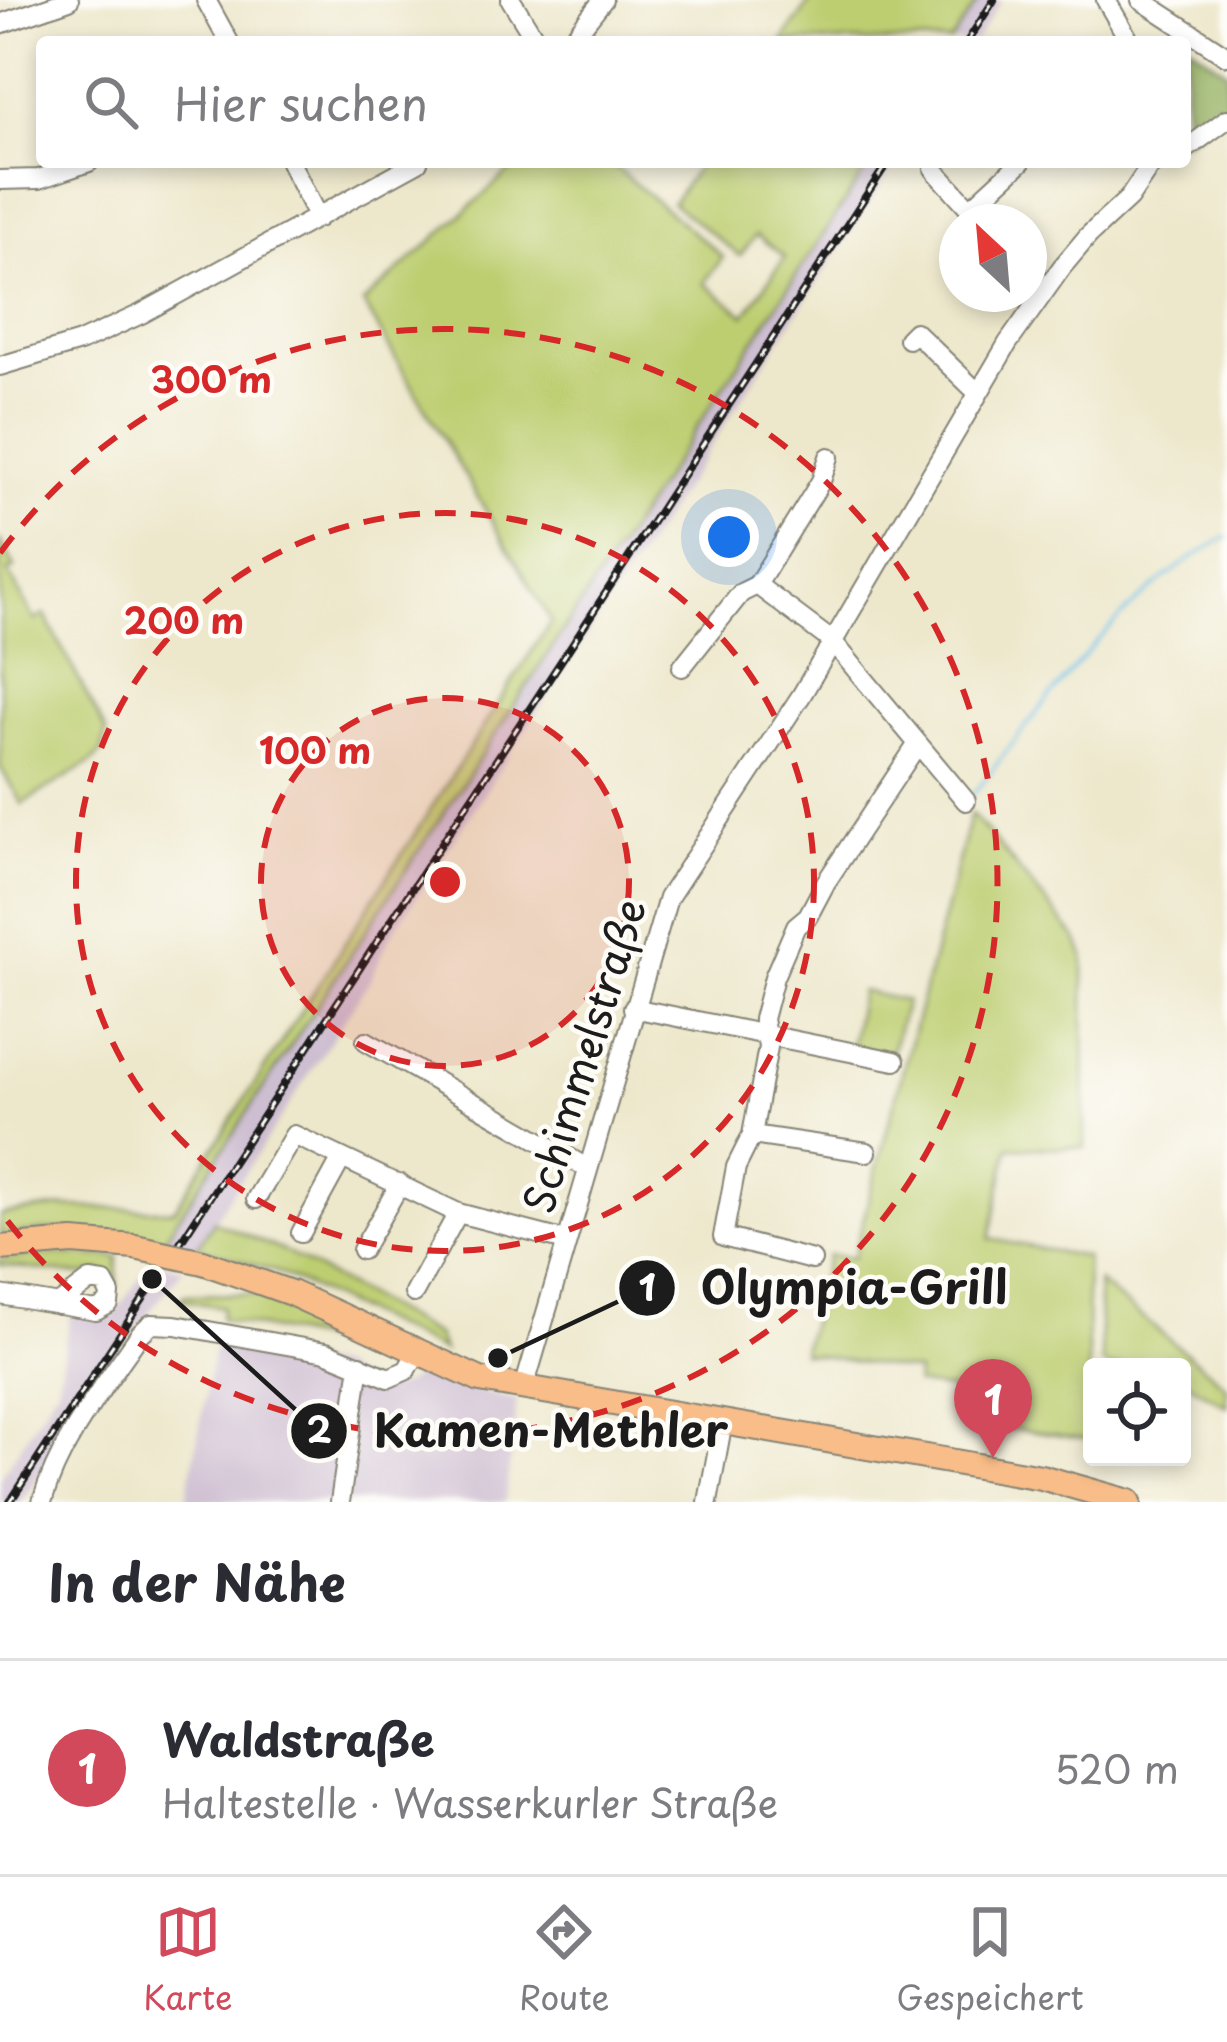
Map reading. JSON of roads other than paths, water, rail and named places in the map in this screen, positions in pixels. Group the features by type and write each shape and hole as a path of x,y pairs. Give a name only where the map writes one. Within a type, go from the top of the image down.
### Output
{"main road":[{"path":"0,1247 73,1242 135,1247 203,1262 291,1293 470,1377 1068,1483 1129,1502"}],"street":[{"path":"0,23 69,0"},
{"path":"206,0 227,36"},
{"path":"511,0 533,36"},
{"path":"575,36 603,0"},
{"path":"1106,0 1127,36"},
{"path":"1142,0 1227,56"},
{"path":"1191,146 1227,119"},
{"path":"0,180 39,179 71,168"},
{"path":"293,168 318,218"},
{"path":"0,366 95,336 407,168"},
{"path":"985,204 1016,168"},
{"name":"Schimmelstraße","path":"1047,276 1130,198 1149,168"},
{"path":"934,169 965,204"},
{"name":"Schimmelstraße","path":"524,1388 668,898 833,642 1022,312"},
{"path":"908,339 915,332 978,393"},
{"path":"682,667 740,593 758,585 821,481 829,458"},
{"path":"758,585 833,642 966,802"},
{"path":"812,1260 723,1238 736,1167 752,1135 768,1047 763,1019 774,977 796,926 808,916 917,745"},
{"path":"633,1008 895,1061"},
{"path":"366,1041 587,1168"},
{"path":"256,1198 294,1135 458,1213 566,1241"},
{"path":"752,1135 867,1152"},
{"path":"301,1233 342,1158"},
{"path":"362,1250 400,1184"},
{"path":"414,1293 458,1213"},
{"path":"0,1295 58,1305"},
{"path":"42,1502 68,1442 151,1324 326,1352 380,1376 398,1376 407,1370 416,1352"},
{"path":"340,1502 360,1365"},
{"path":"708,1502 723,1421"}],"waterway":[{"path":"973,794 1119,619 1188,560 1227,537"}],"railway":[{"path":"971,36 994,0"},
{"path":"10,1502 884,168"}],"place":[{"name":"Kamen-Methler","path":"152,1279"},
{"name":"Olympia-Grill","path":"498,1358"},
{"name":"Waldstraße","path":"993,1458"}]}
